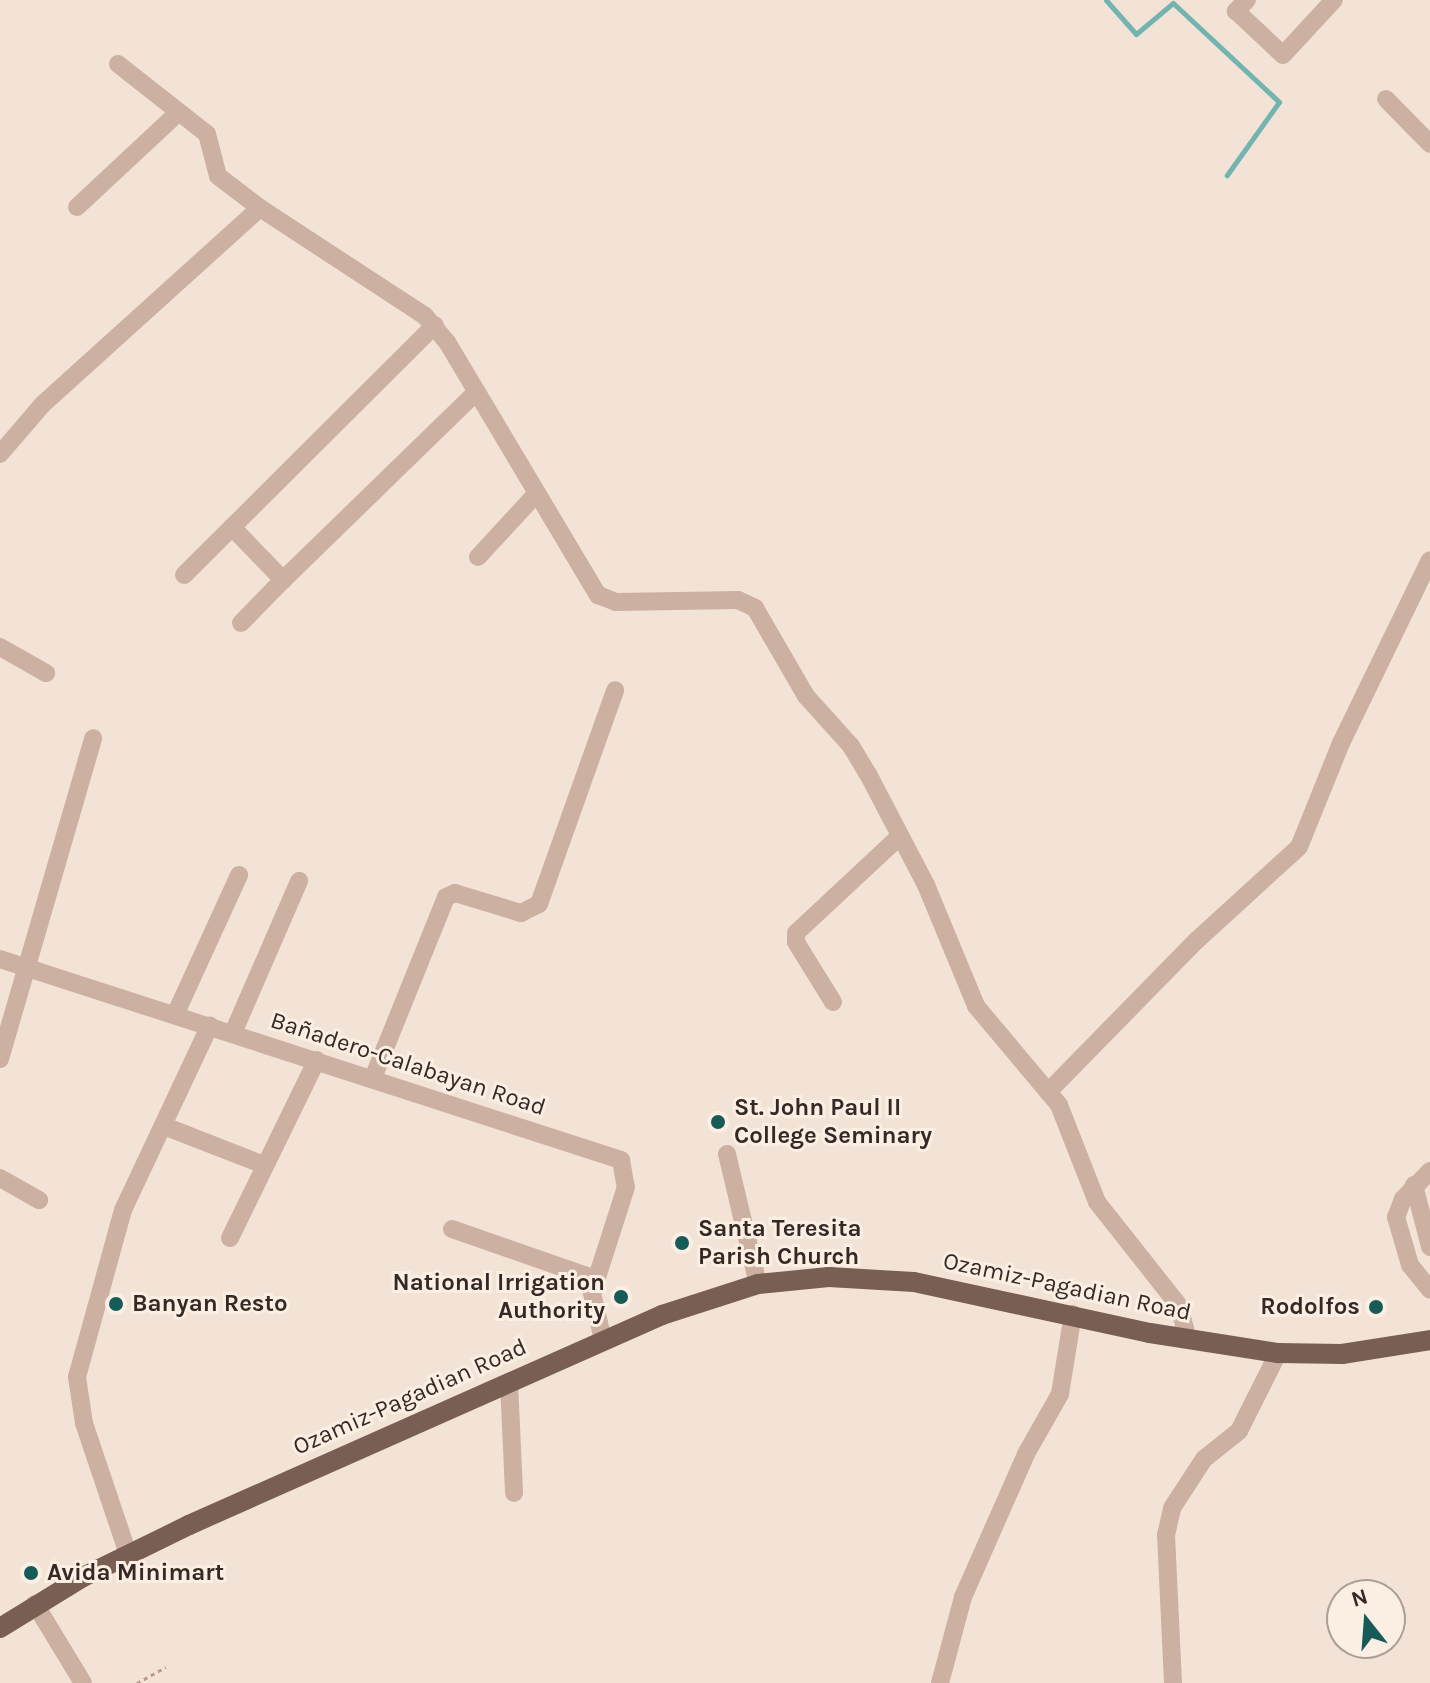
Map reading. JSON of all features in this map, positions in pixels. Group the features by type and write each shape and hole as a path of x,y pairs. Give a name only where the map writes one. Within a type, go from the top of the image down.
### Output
{"main road":[{"name":"Ozamiz-Pagadian Road","path":"3,1621 128,1554 603,1340 703,1299 758,1284 829,1277 914,1282 1188,1340 1278,1353 1342,1354 1430,1340"}],"street":[{"path":"1247,0 1236,11 1283,55 1334,0"},
{"path":"118,64 210,137 220,179 435,325 593,588 606,600 738,600 755,608 806,696 851,746 900,836 976,1006 1048,1092 1068,1121 1097,1202 1174,1298 1188,1340"},
{"path":"1386,99 1430,144"},
{"path":"77,207 179,112"},
{"path":"0,454 43,404 260,208"},
{"path":"184,575 435,325"},
{"path":"241,623 475,393"},
{"path":"478,557 537,493"},
{"path":"232,527 283,580"},
{"path":"1048,1092 1196,941 1299,847 1341,743 1430,560"},
{"path":"0,647 46,673"},
{"path":"373,1078 446,897 455,893 521,913 539,904 615,690"},
{"path":"0,1059 93,738"},
{"path":"833,1002 796,942 796,933 900,836"},
{"path":"175,1015 239,875"},
{"path":"233,1033 299,881"},
{"name":"Bañadero-Calabayan Road","path":"0,959 621,1160 626,1187 593,1278 592,1308 603,1340"},
{"path":"128,1554 84,1423 77,1377 114,1236 210,1025"},
{"path":"230,1238 317,1060"},
{"path":"164,1126 264,1165"},
{"path":"727,1154 758,1284"},
{"path":"1430,1171 1414,1185 1398,1208 1397,1227 1410,1265 1430,1290"},
{"path":"0,1178 39,1200"},
{"path":"1414,1185 1430,1247"},
{"path":"452,1229 593,1278"},
{"path":"940,1683 963,1597 1026,1454 1060,1394 1073,1314"},
{"path":"1173,1683 1166,1535 1172,1508 1204,1459 1239,1431 1278,1353"},
{"path":"509,1382 514,1493"},
{"path":"35,1604 83,1683"}],"path":[{"path":"137,1683 166,1667"}],"waterway":[{"path":"1106,0 1136,34 1173,3 1279,102 1227,175"}],"place":[{"name":"St. John Paul II College Seminary","path":"718,1122"},
{"name":"Santa Teresita Parish Church","path":"682,1243"},
{"name":"National Irrigation Authority","path":"621,1297"},
{"name":"Banyan Resto","path":"116,1304"},
{"name":"Rodolfos","path":"1376,1307"},
{"name":"Avida Minimart","path":"31,1573"}]}
